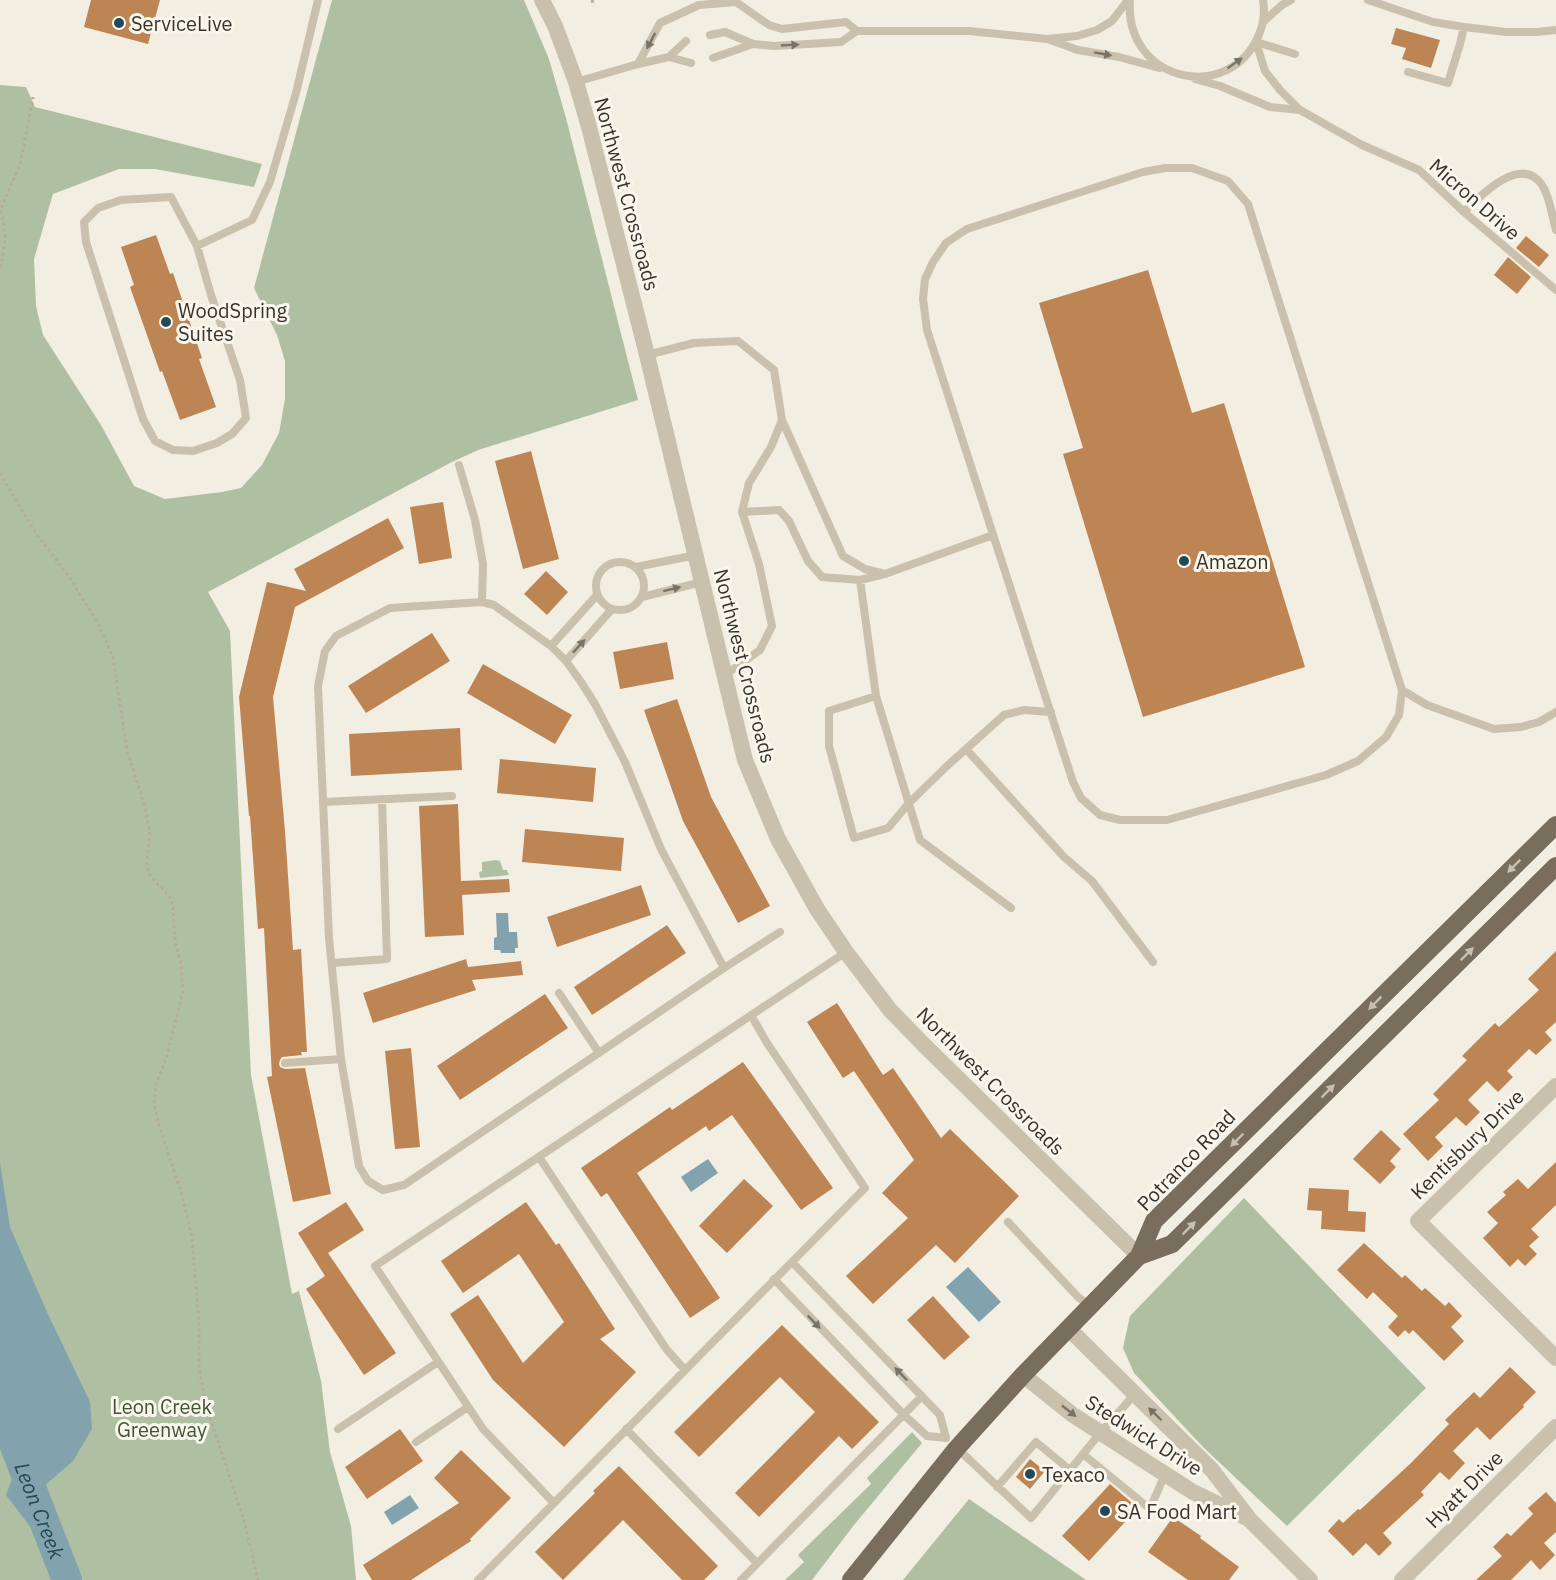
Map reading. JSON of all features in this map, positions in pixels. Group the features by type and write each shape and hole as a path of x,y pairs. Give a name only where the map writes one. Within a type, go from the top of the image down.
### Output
{"main road":[{"name":"Potranco Road","path":"1139,1256 1154,1221 1556,825"},
{"path":"851,1580 952,1443 1023,1375 1139,1256 1172,1244 1556,866"}],"street":[{"name":"Northwest Crossroads","path":"542,0 555,26 576,82 589,127 745,760 778,839 817,909 846,952 891,1010 1139,1256"},
{"name":"Kentisbury Drive","path":"1556,1086 1418,1221 1556,1358"},
{"name":"Stedwick Drive","path":"1068,1328 1212,1470 1250,1520 1310,1580"},
{"name":"Stedwick Drive","path":"1023,1375 1073,1415 1193,1492 1250,1520"},
{"name":"Hyatt Drive","path":"1402,1580 1556,1428"}],"lane":[{"path":"198,246 252,220 270,182 296,93 318,0"},
{"path":"710,35 725,32 753,44 774,46 841,42 857,31 969,31 1047,39 1077,36 1096,30 1112,21 1129,0"},
{"path":"1129,0 1129,15 1133,32 1142,48 1154,62 1169,71"},
{"path":"1186,76 1202,77 1218,73 1233,66 1246,55 1256,42 1263,22 1263,0"},
{"path":"1263,22 1291,0"},
{"path":"1368,0 1433,22 1464,27 1506,32 1556,30"},
{"path":"638,64 660,23 699,5 737,1 769,25 782,28 846,22 857,31"},
{"path":"1408,72 1448,83 1464,27"},
{"path":"1047,39 1078,50 1119,57 1169,71"},
{"path":"669,57 686,41"},
{"path":"1256,42 1294,54"},
{"name":"Micron Drive","path":"1256,42 1264,71 1300,110 1362,145 1419,171 1556,290"},
{"path":"713,58 753,44"},
{"path":"576,82 669,57 691,63"},
{"name":"Micron Drive","path":"1169,71 1220,86 1270,107 1300,110"},
{"path":"1165,168 1192,168 1228,181 1248,204 1402,690 1400,715 1386,737 1358,761 1326,774 1167,820 1120,820 1100,815 1081,798 1073,782 993,535 927,330 923,299 925,279 933,262 946,243 967,230 1143,172 1165,168"},
{"path":"1464,212 1486,190 1502,180 1522,173 1534,176 1543,185 1556,230"},
{"path":"171,197 198,246 211,295 240,380 246,418 232,435 217,443 193,451 173,450 155,441 143,419 86,242 84,222 98,208 121,200 171,197"},
{"path":"647,355 694,343 738,341 774,370 782,420 843,556 865,569 885,574"},
{"path":"725,675 760,650 772,626 759,564 742,512 749,483 771,447 782,420"},
{"path":"459,465 475,520 483,564 482,602"},
{"path":"742,512 779,510 789,521 808,561 822,577 860,580 885,574 993,535"},
{"path":"636,567 696,555"},
{"path":"620,561 636,567 644,581 642,597 634,606 623,610 612,609 604,605 595,589 597,577 604,568 620,561"},
{"path":"860,580 876,696 921,840 1011,908"},
{"path":"642,597 702,582"},
{"path":"551,646 597,595"},
{"path":"724,968 661,849 612,735 581,682 566,661 551,646 494,605 482,602 390,608 336,636 325,651 318,686 329,939 341,1059 359,1166 368,1181 383,1190 404,1185 780,932"},
{"path":"566,661 612,609"},
{"path":"1402,690 1427,705 1494,729 1521,727 1539,722 1556,712"},
{"path":"876,696 829,711 829,746 854,838 888,828 909,803 1004,715 1024,710 1050,712"},
{"path":"966,749 1064,857 1092,881 1153,962"},
{"path":"323,802 452,796"},
{"path":"332,963 387,959 382,800"},
{"path":"554,1502 483,1429 375,1266 846,952"},
{"path":"559,993 599,1053"},
{"path":"478,1580 865,1188 767,1043 751,1015"},
{"path":"285,1063 341,1059"},
{"path":"539,1157 667,1350 685,1370"},
{"path":"1008,1222 1078,1298 1090,1306"},
{"path":"792,1262 940,1415 952,1443 1031,1518 1134,1394"},
{"path":"774,1280 904,1415 927,1436 952,1443"},
{"path":"338,1429 438,1362"},
{"path":"741,1580 922,1396"},
{"path":"416,1442 468,1407"},
{"path":"626,1429 757,1563"},
{"path":"997,1487 1036,1442 1070,1470"},
{"path":"1083,1454 1150,1509 1165,1474"}],"path":[{"path":"591,0 594,6"},
{"path":"0,267 5,237 1,208 20,165 33,97"},
{"path":"0,472 33,529 69,577 98,623 113,658 127,750 144,803 150,832 147,867 151,877 169,896 173,905 175,941 181,964 183,991 166,1059 156,1084 154,1102 158,1122 182,1195 192,1238 199,1322 200,1368 207,1408 245,1524 258,1580"}],"green space":[{"name":"Leon Creek Greenway","path":"332,0 524,0 549,59 566,118 638,400 478,450 208,592 230,631 251,1075 292,1294 299,1291 321,1381 330,1452 351,1526 356,1580 0,1580 0,85 26,87 35,107 262,164 254,187 155,169 119,169 53,194 34,259 36,306 43,335 101,425 134,486 165,499 241,488 262,465 279,433 285,399 285,361 277,335 254,288"},
{"path":"500,861 503,870 507,870 509,875 480,878 482,862"},
{"path":"1244,1198 1426,1388 1287,1526 1203,1447 1134,1373 1123,1348 1130,1316"},
{"path":"912,1432 922,1443 812,1580 785,1580 804,1562 798,1555 871,1484 867,1478"},
{"path":"969,1499 1086,1580 903,1580"}],"water":[{"path":"496,913 508,913 509,932 517,932 518,948 515,948 515,953 501,953 500,950 494,950 494,938 497,937"},
{"path":"708,1159 718,1173 691,1192 681,1177"},
{"path":"0,1163 10,1227 90,1402 92,1429 73,1461 43,1487 34,1505 32,1529 6,1495 14,1474 0,1437"},
{"path":"968,1267 1001,1302 979,1322 946,1287"},
{"path":"410,1495 419,1508 392,1525 384,1512"}],"building":[{"name":"ServiceLive","path":"91,0 160,0 148,44 84,27"},
{"path":"1396,28 1440,40 1431,68 1402,59 1406,48 1391,44"},
{"name":"WoodSpring Suites","path":"156,235 170,274 173,273 216,407 180,420 162,371 160,372 130,287 134,285 121,247"},
{"path":"1526,236 1549,255 1539,267 1516,248"},
{"path":"1508,257 1531,277 1517,294 1494,275"},
{"name":"Amazon","path":"1148,270 1192,413 1224,403 1305,667 1143,717 1063,454 1083,448 1039,303"},
{"path":"531,451 559,559 523,569 495,461"},
{"path":"443,502 452,558 419,564 410,507"},
{"path":"388,518 404,548 295,607 273,697 293,950 301,949 307,1052 301,1052 302,1055 282,1057 279,1064 285,1069 305,1068 331,1194 293,1202 267,1077 272,1076 264,928 258,929 239,697 267,582 306,591 294,569"},
{"path":"546,571 568,592 547,615 524,594"},
{"path":"432,633 450,661 366,713 348,686"},
{"path":"667,642 674,679 620,689 613,652"},
{"path":"483,664 572,715 555,744 467,693"},
{"path":"677,699 711,797 770,906 738,923 683,821 644,710"},
{"path":"460,728 462,770 351,776 349,734"},
{"path":"500,759 596,768 593,802 497,793"},
{"path":"458,804 461,881 509,879 510,892 462,895 464,935 425,937 419,806"},
{"path":"525,829 624,838 621,871 522,862"},
{"path":"641,885 651,915 557,947 547,917"},
{"path":"667,925 686,953 592,1015 574,987"},
{"path":"1556,951 1556,1022 1545,1032 1552,1040 1536,1055 1529,1049 1507,1071 1513,1077 1498,1092 1487,1081 1468,1100 1480,1112 1466,1126 1456,1117 1435,1137 1443,1146 1428,1161 1403,1134 1439,1100 1433,1094 1467,1060 1462,1056 1495,1023 1499,1027 1539,990 1528,979"},
{"path":"466,959 468,967 521,961 523,975 472,980 476,990 373,1023 363,993"},
{"path":"545,994 568,1028 460,1100 437,1066"},
{"path":"837,1003 883,1075 893,1068 941,1138 950,1129 1019,1196 955,1263 936,1245 873,1304 846,1276 908,1218 882,1193 914,1160 854,1071 843,1078 807,1022"},
{"path":"411,1048 420,1147 395,1149 385,1051"},
{"path":"743,1062 833,1188 801,1210 732,1115 709,1131 706,1126 637,1173 720,1298 690,1318 607,1193 601,1197 581,1168 670,1107 672,1110"},
{"path":"1381,1130 1401,1149 1390,1161 1396,1167 1380,1184 1353,1159"},
{"path":"1556,1162 1556,1205 1531,1229 1539,1237 1529,1246 1537,1254 1525,1266 1518,1259 1510,1267 1483,1238 1498,1223 1487,1212 1506,1195 1503,1192 1518,1179 1528,1189"},
{"path":"744,1179 773,1206 727,1253 699,1226"},
{"path":"1309,1188 1349,1190 1348,1211 1366,1212 1365,1232 1321,1229 1322,1211 1307,1210"},
{"path":"346,1202 364,1230 328,1253 396,1353 364,1375 306,1289 325,1276 298,1233"},
{"path":"526,1202 556,1245 559,1243 615,1329 600,1339 636,1372 564,1447 493,1380 450,1314 478,1295 523,1363 564,1322 519,1254 463,1293 441,1261"},
{"path":"1364,1243 1402,1278 1405,1275 1422,1291 1425,1288 1445,1306 1449,1302 1462,1316 1451,1327 1464,1341 1444,1361 1413,1330 1409,1334 1405,1330 1398,1337 1388,1327 1398,1316 1373,1292 1367,1299 1337,1270"},
{"path":"933,1296 970,1337 944,1360 907,1320"},
{"path":"782,1325 879,1422 852,1449 839,1436 759,1517 735,1493 815,1412 780,1377 699,1457 674,1432"},
{"path":"1510,1367 1536,1392 1523,1405 1524,1407 1490,1440 1477,1427 1453,1451 1465,1463 1449,1480 1440,1472 1421,1492 1424,1495 1383,1533 1392,1543 1379,1556 1366,1543 1353,1556 1328,1531 1339,1519 1343,1523 1358,1509 1360,1510 1449,1424 1445,1420 1474,1392 1480,1398"},
{"path":"400,1429 423,1461 367,1499 345,1467"},
{"path":"461,1450 511,1498 470,1539 471,1541 411,1580 372,1580 363,1565 459,1503 434,1478"},
{"name":"Texaco","path":"1030,1459 1045,1471 1030,1489 1016,1477"},
{"path":"619,1466 718,1566 704,1580 682,1580 623,1520 563,1580 535,1552"},
{"path":"1110,1484 1138,1508 1089,1561 1062,1536"},
{"path":"1546,1492 1556,1503 1556,1532 1544,1543 1555,1555 1540,1570 1531,1560 1511,1580 1476,1580 1502,1556 1493,1547 1507,1533 1511,1536 1533,1514 1528,1508"},
{"path":"1173,1517 1239,1567 1229,1580 1188,1580 1148,1552"}],"waterway":[{"name":"Leon Creek","path":"0,1408 67,1580"}],"place":[{"name":"ServiceLive","path":"119,23"},
{"name":"WoodSpring Suites","path":"166,322"},
{"name":"Amazon","path":"1184,561"},
{"name":"Texaco","path":"1030,1474"},
{"name":"SA Food Mart","path":"1105,1511"}]}
